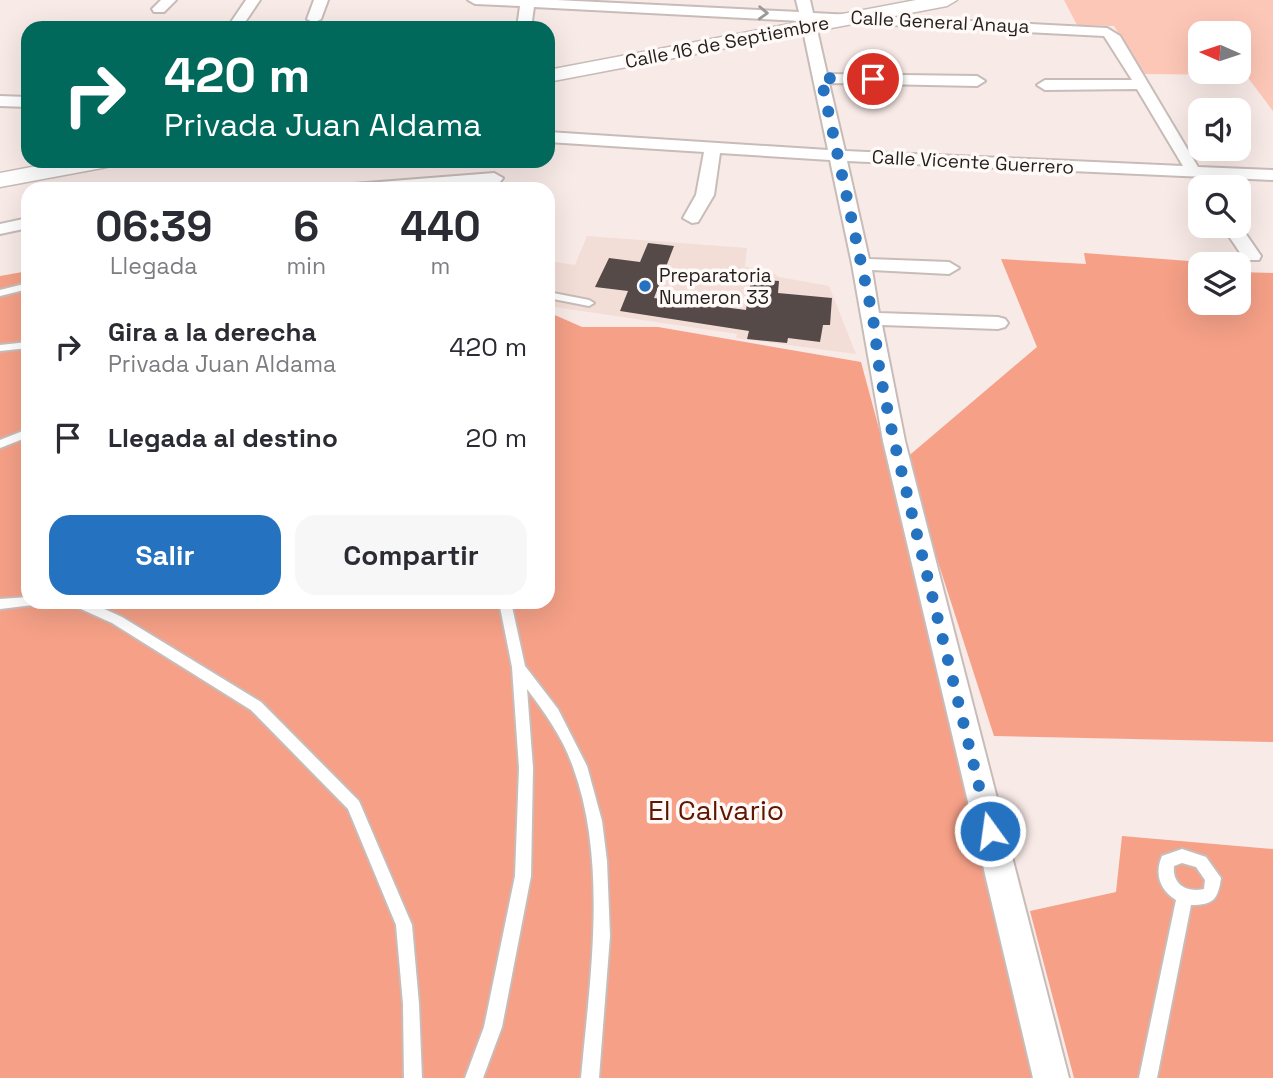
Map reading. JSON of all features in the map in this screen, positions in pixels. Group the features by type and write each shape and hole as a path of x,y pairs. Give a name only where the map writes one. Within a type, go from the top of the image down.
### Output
{"street":[{"path":"239,21 253,0"},
{"path":"314,19 321,0"},
{"path":"475,0 806,14 862,264 894,441 1051,1078"},
{"name":"Calle 16 de Septiembre","path":"555,74 806,14 849,18 947,0"},
{"path":"525,21 527,1"},
{"name":"Calle General Anaya","path":"849,18 909,23 1079,29 1111,33 1142,84"},
{"path":"821,78 977,81"},
{"path":"1045,85 1142,84 1198,175"},
{"path":"0,101 21,102"},
{"name":"Calle Vicente Guerrero","path":"555,137 1198,175"},
{"path":"692,218 705,195 713,148"},
{"path":"0,180 64,168"},
{"name":"Calle Vicente Guerrero","path":"1251,175 1273,175"},
{"path":"430,182 495,176"},
{"path":"0,229 21,224"},
{"path":"1239,238 1252,256"},
{"path":"862,264 950,268"},
{"path":"873,318 998,323"}],"lane":[{"path":"0,293 21,288"},
{"path":"555,296 589,303"},
{"path":"0,348 21,346"},
{"path":"0,444 21,436"},
{"path":"0,604 21,602"},
{"path":"93,609 117,620 257,706 354,805 404,925 411,1004 413,1078"},
{"path":"474,1078 494,1027 523,876 526,768 519,667 507,609"},
{"path":"519,667 553,713 580,766 594,821 599,861 602,936 590,1078"},
{"path":"1149,1078 1185,897"}],"shaded area":[{"path":"1064,0 1273,0 1273,111 1251,82 1251,21 1188,21 1188,74 1143,74 1114,26 1077,25"},
{"name":"Preparatoria Numeron 33","path":"587,236 747,248 745,267 769,270 779,277 829,286 856,354 736,338 737,334 555,307 555,262 575,265"}],"green space":[{"path":"1084,253 1188,261 1188,315 1251,315 1251,272 1273,273 1273,742 994,736 905,459 1037,347 1001,259 1086,264"},
{"name":"El Calvario","path":"21,272 21,609 555,609 555,315 582,327 658,327 861,362 963,740 1044,1078 0,1078 0,276"},
{"path":"1122,836 1273,849 1273,1078 1074,1078 1030,911 1116,892"}],"building":[{"path":"648,243 674,246 654,298 746,310 751,279 779,281 778,293 832,298 830,325 823,325 820,342 788,338 787,343 747,339 749,331 620,311 628,291 595,287 609,258 640,262"}],"place":[{"name":"Preparatoria Numeron 33","path":"645,286"}],"route":[{"path":"873,79 821,78 873,318 880,374 894,441 990,831"}]}
